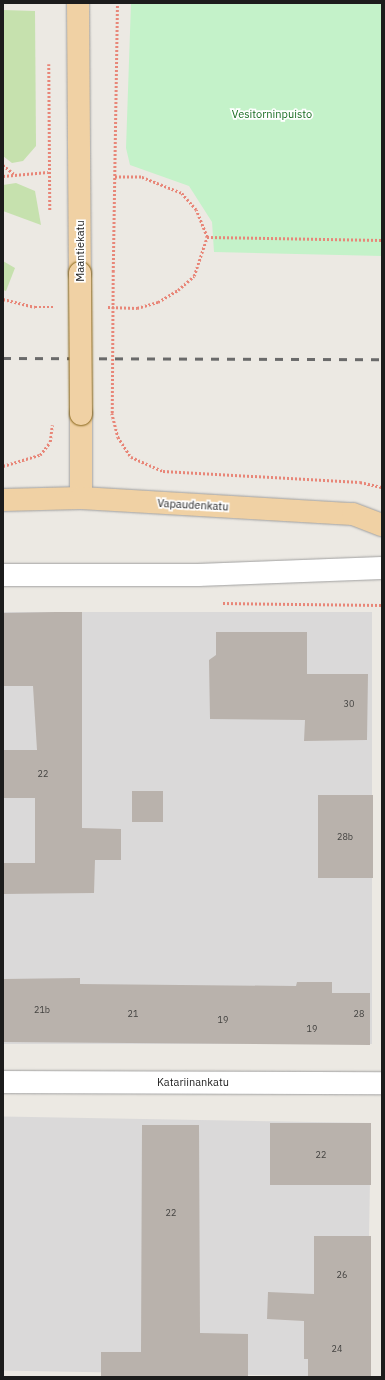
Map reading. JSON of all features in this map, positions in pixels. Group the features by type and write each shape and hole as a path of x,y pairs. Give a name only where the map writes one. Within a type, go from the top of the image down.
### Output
{"main road":[{"name":"Maantiekatu","path":"78,3 81,498"},
{"name":"Vapaudenkatu","path":"3,500 81,498 353,514 379,521"}],"street":[{"path":"3,575 198,575 382,568"},
{"name":"Katariinankatu","path":"3,1082 382,1083"}],"path":[{"path":"117,3 112,413 118,437 131,457 163,471 360,482 382,487"},
{"path":"3,165 14,174"},
{"path":"3,176 48,172"},
{"path":"106,307 137,308 158,302 178,290 194,276 207,237 196,210 182,193 141,177 116,177"},
{"path":"207,237 382,240"},
{"path":"3,299 35,307 58,307"},
{"path":"3,466 40,455 50,442 53,421"}],"shaded area":[{"path":"3,612 372,612 372,1044 3,1044"},
{"path":"3,1117 371,1123 367,1377 3,1371"}],"green space":[{"name":"Vesitorninpuisto","path":"131,3 382,3 382,256 214,252 212,222 189,186 130,165 126,148"},
{"path":"3,10 35,11 36,146 23,161 12,163 3,156"},
{"path":"16,183 35,191 41,225 3,211 3,185"},
{"path":"3,261 15,268 6,291 3,290"}],"building":[{"path":"82,612 82,828 121,829 121,860 95,860 94,893 3,894 3,863 35,863 35,798 3,798 3,750 37,750 33,686 3,686 3,613"},
{"path":"216,632 307,632 307,674 368,674 367,740 304,741 305,720 210,719 209,660 216,655"},
{"path":"132,791 163,791 163,822 132,822"},
{"path":"318,795 373,795 373,878 318,878"},
{"path":"80,978 80,984 296,986 297,982 332,982 332,993 370,993 370,1045 3,1042 3,979"},
{"path":"270,1123 371,1123 371,1185 270,1185"},
{"path":"142,1125 199,1125 200,1333 248,1334 248,1377 101,1376 101,1352 141,1352"},
{"path":"314,1236 371,1236 371,1377 308,1377 308,1359 304,1359 304,1321 267,1319 268,1292 314,1294"}],"railway":[{"path":"3,358 382,359"}]}
